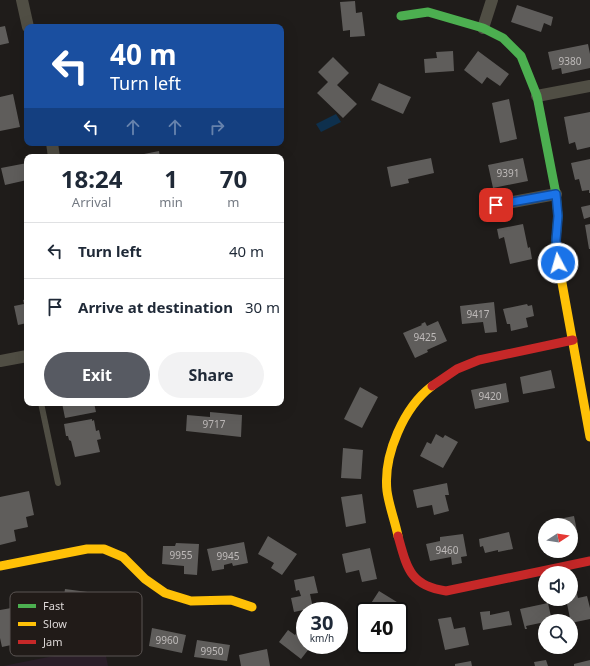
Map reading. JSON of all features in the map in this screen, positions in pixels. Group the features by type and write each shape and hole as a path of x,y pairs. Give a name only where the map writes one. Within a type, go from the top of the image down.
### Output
{"street":[{"path":"22,0 27,24"},
{"path":"482,28 492,0"},
{"path":"401,16 428,12 482,28 503,38 520,56 525,64 538,96 556,194 558,216 556,240 558,263 590,437"},
{"path":"538,96 590,86"},
{"path":"496,205 556,194"},
{"path":"572,340 479,360 454,371 424,392 416,402 394,441 388,468 387,490 406,564 415,579 426,587 437,591 446,591 590,561"},
{"path":"0,361 24,357"},
{"path":"0,566 87,549 104,549 123,557 145,579 165,593 191,601 231,600 252,607"}],"lane":[{"path":"42,406 58,484"}],"shaded area":[{"path":"54,656 106,656 108,666 3,666"}],"water":[{"path":"336,114 341,122 321,132 316,124"}],"building":[{"path":"355,1 356,13 362,12 365,36 350,37 350,30 343,31 340,2"},
{"path":"517,5 553,17 551,26 544,23 541,32 511,22"},
{"path":"5,26 9,43 0,45 0,27"},
{"path":"588,44 590,68 562,74 561,68 552,70 548,52"},
{"path":"453,51 454,71 425,73 424,59 437,58 436,52"},
{"path":"478,51 509,74 500,86 487,77 482,84 464,70"},
{"path":"333,57 349,73 337,85 357,104 343,118 317,93 328,82 318,72"},
{"path":"379,83 411,97 403,114 371,100"},
{"path":"13,94 20,127 0,131 0,97"},
{"path":"509,99 517,139 500,143 492,103"},
{"path":"590,112 590,147 577,150 575,142 569,144 564,117"},
{"path":"159,151 160,154 144,154"},
{"path":"431,158 434,173 408,179 409,183 391,187 387,167"},
{"path":"523,158 528,181 493,188 488,165"},
{"path":"590,159 589,193 589,190 582,191 579,179 575,180 571,163"},
{"path":"24,164 24,181 5,185 1,168"},
{"path":"590,205 590,217 584,219 581,207"},
{"path":"523,224 532,259 510,264 504,237 499,239 497,229"},
{"path":"590,224 590,249 589,249 585,225"},
{"path":"494,302 497,332 485,333 483,322 462,324 460,306"},
{"path":"24,304 24,324 18,325 14,306"},
{"path":"527,304 528,306 532,305 534,316 526,318 528,327 511,331 510,324 507,324 503,309"},
{"path":"438,321 447,341 427,350 428,352 415,358 403,333 422,325 421,324 425,322 427,326"},
{"path":"551,370 555,388 523,394 520,377"},
{"path":"506,383 509,402 475,409 471,390"},
{"path":"360,387 378,397 362,428 344,419"},
{"path":"63,406 95,406 96,412 65,418"},
{"path":"210,412 242,415 241,437 186,431 187,415 210,417"},
{"path":"92,419 92,421 94,420 96,431 99,430 101,439 97,440 100,452 75,457 71,441 69,440 68,436 66,436 64,424"},
{"path":"436,434 443,438 445,435 458,442 443,468 420,456 427,442 431,444"},
{"path":"343,448 363,450 361,479 341,478"},
{"path":"447,483 449,495 445,495 449,511 434,515 432,505 417,508 413,490"},
{"path":"29,491 34,515 26,517 28,527 14,530 16,541 0,545 0,497"},
{"path":"362,494 366,523 346,527 341,497"},
{"path":"574,516 574,518 564,518"},
{"path":"509,532 513,549 485,553 483,546 480,547 479,539"},
{"path":"463,534 467,556 461,557 462,563 452,565 451,557 430,561 426,544 440,541 440,537"},
{"path":"268,536 297,554 282,575 271,568 274,563 258,554"},
{"path":"244,542 248,563 233,566 232,563 224,565 224,569 212,571 207,549"},
{"path":"176,543 199,544 197,575 184,574 184,566 162,564 163,546 175,546"},
{"path":"370,548 377,579 362,582 359,570 346,573 342,554"},
{"path":"314,576 318,593 310,594 312,602 296,602 296,612 294,612 291,598 301,596 299,590 296,591 294,580"},
{"path":"65,589 88,592 65,592"},
{"path":"379,591 397,602 372,602"},
{"path":"587,596 590,608 590,619 578,622 578,614 569,614 567,606 578,606 578,598"},
{"path":"538,605 549,606 550,614 538,614 538,623 526,626 527,629 525,629 520,609"},
{"path":"10,608 10,645 2,647 0,638 0,610"},
{"path":"490,611 490,615 509,611 512,625 483,630 480,612"},
{"path":"451,617 454,629 465,627 469,645 445,650 438,619"},
{"path":"152,628 186,635 182,653 149,646"},
{"path":"288,630 295,635 296,634 296,654 305,654 301,659 279,642"},
{"path":"197,640 230,645 227,661 194,657"},
{"path":"267,649 270,666 241,666 239,655"},
{"path":"546,660 548,666 535,666 534,662"},
{"path":"590,660 590,666 574,666 574,664"},
{"path":"471,661 472,666 455,666 455,664"}],"traffic: fast":[{"path":"401,16 428,12 483,28 503,38 521,56 537,96 556,194 558,216 556,240 558,261"}],"traffic: slow":[{"path":"558,261 590,437"},
{"path":"398,536 387,491 388,462 392,447 404,419 422,395 432,386"},
{"path":"0,566 87,549 104,549 123,557 145,579 165,593 191,601 231,600 252,607"}],"traffic: jam":[{"path":"432,386 457,369 479,360 573,340"},
{"path":"398,536 404,557 412,574 417,580 434,589 446,591 590,561"}],"route":[{"path":"496,205 556,194 558,216 556,240 558,263"}]}
